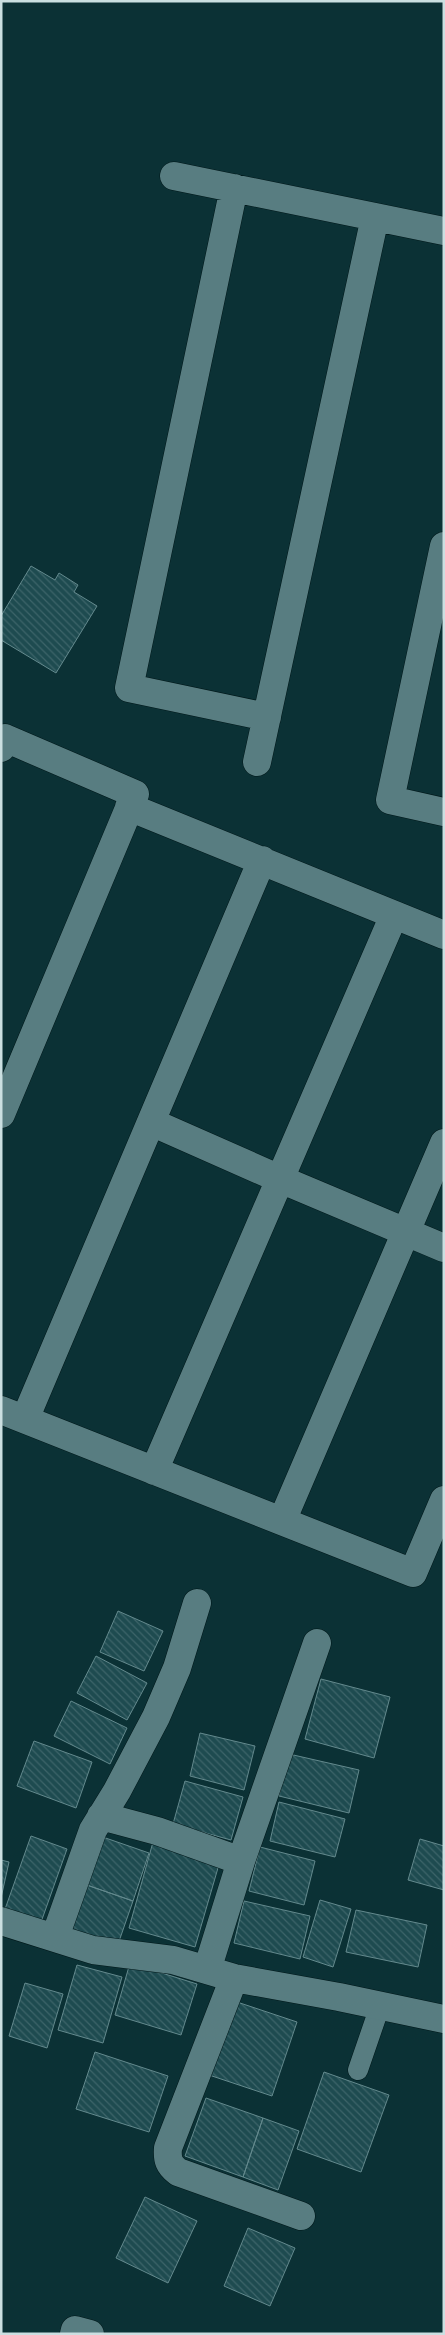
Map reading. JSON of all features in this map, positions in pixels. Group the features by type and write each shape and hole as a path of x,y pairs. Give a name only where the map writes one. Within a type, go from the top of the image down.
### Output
{"street":[{"path":"174,176 444,231"},
{"path":"234,188 128,688 267,717"},
{"path":"257,762 375,217"},
{"path":"444,546 390,800 444,812"},
{"path":"1,748 5,738 135,794 1,1114"},
{"path":"129,807 444,935"},
{"path":"262,860 151,1122 13,1414 413,1573 444,1500"},
{"path":"154,1471 394,915"},
{"path":"151,1122 444,1248"},
{"path":"282,1521 444,1143"},
{"path":"55,1937 92,1830 156,1717 177,1668 197,1603"},
{"path":"207,1970 241,1860 317,1643"},
{"path":"101,1816 157,1831 241,1860"},
{"path":"1,1921 93,1950 173,1960 234,1978 380,2006 442,2013"},
{"path":"234,1978 168,2148 169,2164 178,2172 301,2216"},
{"path":"74,2334 75,2330 90,2334"}],"lane":[{"path":"358,2070 380,2006"}],"building":[{"path":"31,566 55,580 59,573 78,585 74,592 97,606 56,673 1,640 1,616"},
{"path":"118,1611 163,1631 144,1671 100,1652"},
{"path":"96,1656 147,1683 127,1720 77,1693"},
{"path":"321,1679 390,1697 374,1758 305,1739"},
{"path":"71,1701 127,1728 110,1764 54,1736"},
{"path":"200,1733 255,1746 244,1790 190,1776"},
{"path":"34,1741 92,1762 76,1808 17,1786"},
{"path":"289,1754 359,1770 349,1813 279,1796"},
{"path":"185,1781 243,1797 231,1840 173,1824"},
{"path":"279,1802 345,1819 335,1857 270,1841"},
{"path":"94,1834 149,1853 133,1901 78,1882"},
{"path":"31,1836 67,1849 40,1925 4,1912"},
{"path":"420,1839 444,1846 444,1890 408,1880"},
{"path":"153,1842 220,1861 195,1947 129,1928"},
{"path":"260,1847 315,1861 304,1905 249,1891"},
{"path":"1,1860 9,1862 1,1898"},
{"path":"78,1882 133,1901 116,1950 61,1931"},
{"path":"320,1900 351,1909 333,1967 303,1957"},
{"path":"244,1901 310,1916 300,1959 234,1943"},
{"path":"356,1910 427,1925 418,1967 346,1952"},
{"path":"130,1963 197,1984 181,2035 115,2015"},
{"path":"77,1965 122,1977 103,2043 58,2030"},
{"path":"25,1983 63,1994 47,2048 9,2036"},
{"path":"234,2001 297,2022 272,2096 209,2075"},
{"path":"95,2052 168,2076 149,2132 76,2109"},
{"path":"324,2072 389,2095 361,2172 297,2149"},
{"path":"206,2098 263,2118 243,2177 185,2156"},
{"path":"263,2118 299,2131 278,2190 243,2177"},
{"path":"145,2197 197,2221 168,2283 116,2258"},
{"path":"248,2228 295,2248 270,2306 224,2286"}]}
